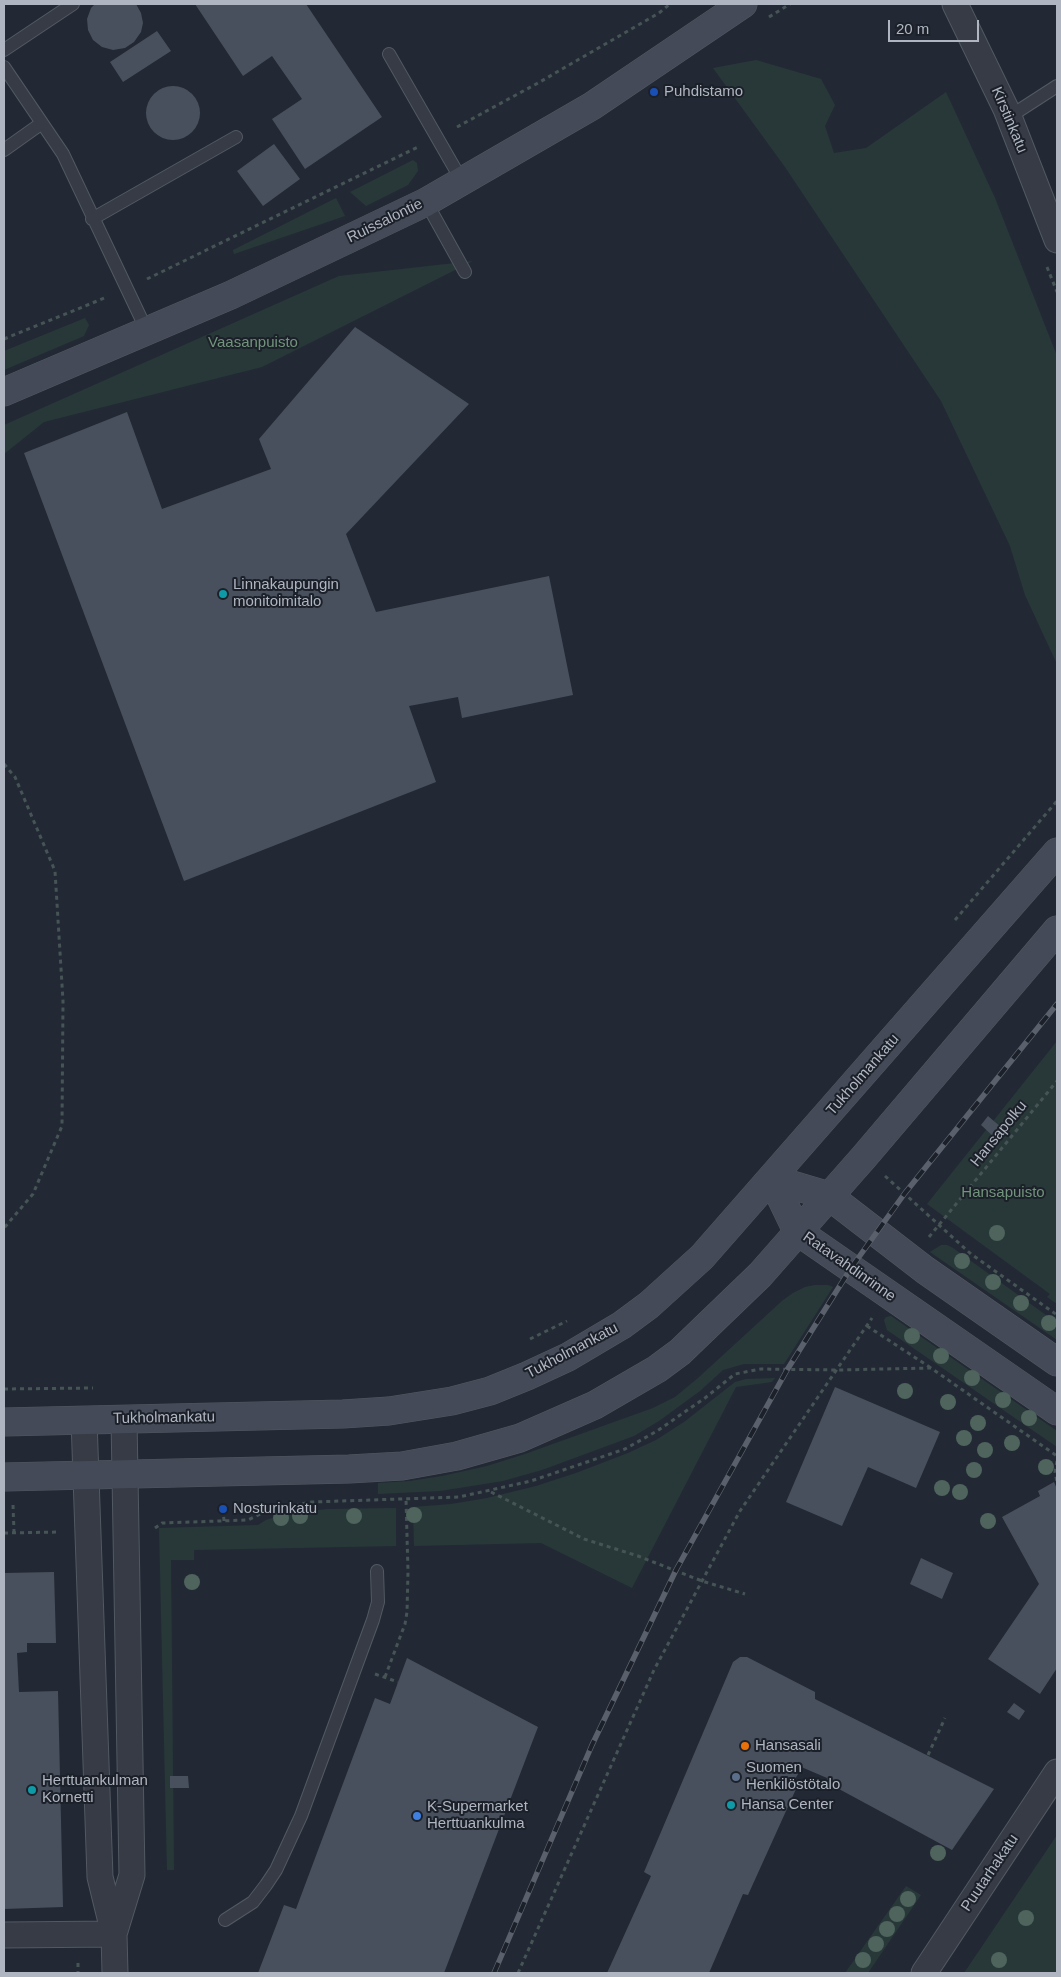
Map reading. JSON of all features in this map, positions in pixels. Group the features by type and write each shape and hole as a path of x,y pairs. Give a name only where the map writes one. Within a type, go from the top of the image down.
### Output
{"main road":[{"name":"Ruissalontie","path":"4,392 231,295 426,202 592,106 742,4"},
{"name":"Tukholmankatu","path":"4,1422 343,1414 389,1411 452,1401 490,1391 568,1357 602,1338 649,1305 702,1258 1057,852"},
{"path":"4,1477 349,1469 402,1466 457,1456 520,1438 595,1405 657,1369 680,1352 760,1275 1057,930"},
{"path":"772,1179 829,1196 925,1270 1057,1362"},
{"name":"Ratavahdinrinne","path":"772,1179 797,1231 1057,1411"}],"street":[{"name":"Kirstinkatu","path":"955,4 1009,117 1057,240"},
{"path":"114,1934 132,1875 124,1419"},
{"path":"84,1420 100,1877 114,1934 115,1973"},
{"name":"Puutarhakatu","path":"924,1973 1057,1772"},
{"path":"4,1935 114,1934"}],"lane":[{"path":"4,50 74,4"},
{"path":"389,54 462,181"},
{"path":"4,67 63,154 92,219 147,331"},
{"path":"1009,117 1057,86"},
{"path":"4,150 42,123"},
{"path":"92,219 236,137"},
{"path":"426,202 465,272"},
{"path":"225,1920 253,1902 266,1885 276,1870 301,1816 373,1620 378,1602 377,1571"}],"path":[{"path":"4,339 127,289 437,138 538,83 659,13 670,4"},
{"path":"4,764 15,777 55,871 63,1001 62,1126 33,1194 4,1228"},
{"name":"Hansapolku","path":"938,1223 968,1190 1057,1080"},
{"path":"881,1173 971,1254 1057,1314"},
{"path":"525,1342 569,1319"},
{"path":"518,1973 654,1670 740,1510 816,1397 838,1370 867,1326 1057,1456"},
{"path":"838,1370 931,1368"},
{"path":"4,1389 99,1388"},
{"path":"1057,1461 1055,1472 1057,1482"},
{"path":"490,1492 584,1539 638,1556 702,1581 745,1594"},
{"path":"385,1677 405,1624 407,1612 406,1499"},
{"path":"222,1509 224,1521"},
{"path":"4,1532 57,1532"},
{"path":"928,1755 945,1718"},
{"path":"78,1962 78,1973"}],"green space":[{"path":"756,60 821,79 835,105 825,126 834,153 866,148 946,92 995,198 1057,356 1057,664 1025,595 1010,546 941,401 785,167 713,68"},
{"path":"413,160 417,163 418,171 408,185 366,206 350,192"},
{"path":"336,198 345,216 234,254 233,250"},
{"name":"Vaasanpuisto","path":"473,261 262,367 44,422 4,454 4,425 339,276"},
{"path":"85,318 89,325 84,336 4,370 4,351"},
{"name":"Hansapuisto","path":"1057,1041 1057,1304 1047,1297 1050,1294 927,1204"},
{"path":"941,1245 953,1248 1057,1323 1057,1340 930,1252"},
{"path":"815,1285 833,1287 784,1364 744,1364 723,1370 700,1391 659,1421 634,1436 542,1470 503,1481 440,1491 378,1494 378,1483 410,1481 487,1466 653,1408 675,1397 698,1378 783,1300 805,1287"},
{"path":"891,1316 1057,1431 1057,1447 887,1330 884,1320 886,1317"},
{"path":"775,1378 772,1382 736,1387 632,1588 541,1543 414,1546 413,1507 451,1504 487,1498 536,1486 576,1473 656,1440 684,1422 735,1382 746,1379"},
{"path":"396,1508 396,1546 194,1550 194,1560 171,1560 174,1870 167,1870 159,1528 258,1525 266,1520 288,1513 328,1509"},
{"path":"1057,1835 1057,1973 964,1973"},
{"path":"906,1886 921,1895 868,1973 845,1973"}],"building":[{"path":"95,4 136,4 141,13 143,23 141,32 134,42 125,48 113,50 102,47 93,40 88,30 87,19 91,8"},
{"path":"195,4 306,4 382,117 305,169 272,119 302,99 272,56 243,76"},
{"path":"157,31 171,51 123,82 110,62"},
{"path":"168,86 178,86 188,90 196,98 200,113 196,128 188,136 178,140 168,140 158,136 150,128 146,118 146,108 150,98 158,90"},
{"path":"274,144 300,179 263,206 237,171"},
{"name":"Linnakaupungin monitoimitalo","path":"355,327 469,404 346,534 376,612 549,576 573,695 462,718 458,697 409,706 436,782 184,881 24,453 127,412 162,509 271,469 259,439"},
{"path":"988,1116 1002,1128 994,1137 981,1125"},
{"path":"835,1387 940,1432 916,1488 868,1467 842,1526 786,1502"},
{"path":"1054,1482 1057,1489 1057,1668 1040,1694 988,1659 1039,1584 1002,1517 1040,1496 1038,1491"},
{"path":"921,1558 953,1573 942,1599 910,1584"},
{"name":"Herttuankulman Kornetti","path":"54,1572 56,1643 27,1643 27,1652 17,1653 19,1692 58,1691 63,1907 4,1909 4,1573"},
{"name":"Hansa Center","path":"740,1657 747,1657 815,1692 815,1699 994,1789 952,1850 826,1782 827,1778 799,1766 795,1772 798,1774 791,1786 796,1789 748,1895 743,1894 709,1973 607,1973 651,1876 644,1872 733,1662"},
{"name":"K-Supermarket Herttuankulma","path":"407,1658 538,1727 444,1973 258,1973 284,1905 296,1909 375,1698 390,1704"},
{"path":"1014,1703 1025,1711 1019,1720 1007,1712"},
{"path":"170,1776 188,1776 189,1788 170,1788"}],"railway":[{"path":"494,1973 592,1745 676,1570 787,1370 851,1268 905,1193 1057,1004"}],"place":[{"name":"Puhdistamo","path":"654,92"},
{"name":"Linnakaupungin monitoimitalo","path":"223,594"},
{"name":"Nosturinkatu","path":"223,1509"},
{"name":"Hansasali","path":"745,1746"},
{"name":"Suomen Henkilöstötalo","path":"736,1777"},
{"name":"Herttuankulman Kornetti","path":"32,1790"},
{"name":"Hansa Center","path":"731,1805"},
{"name":"K-Supermarket Herttuankulma","path":"417,1816"}]}
